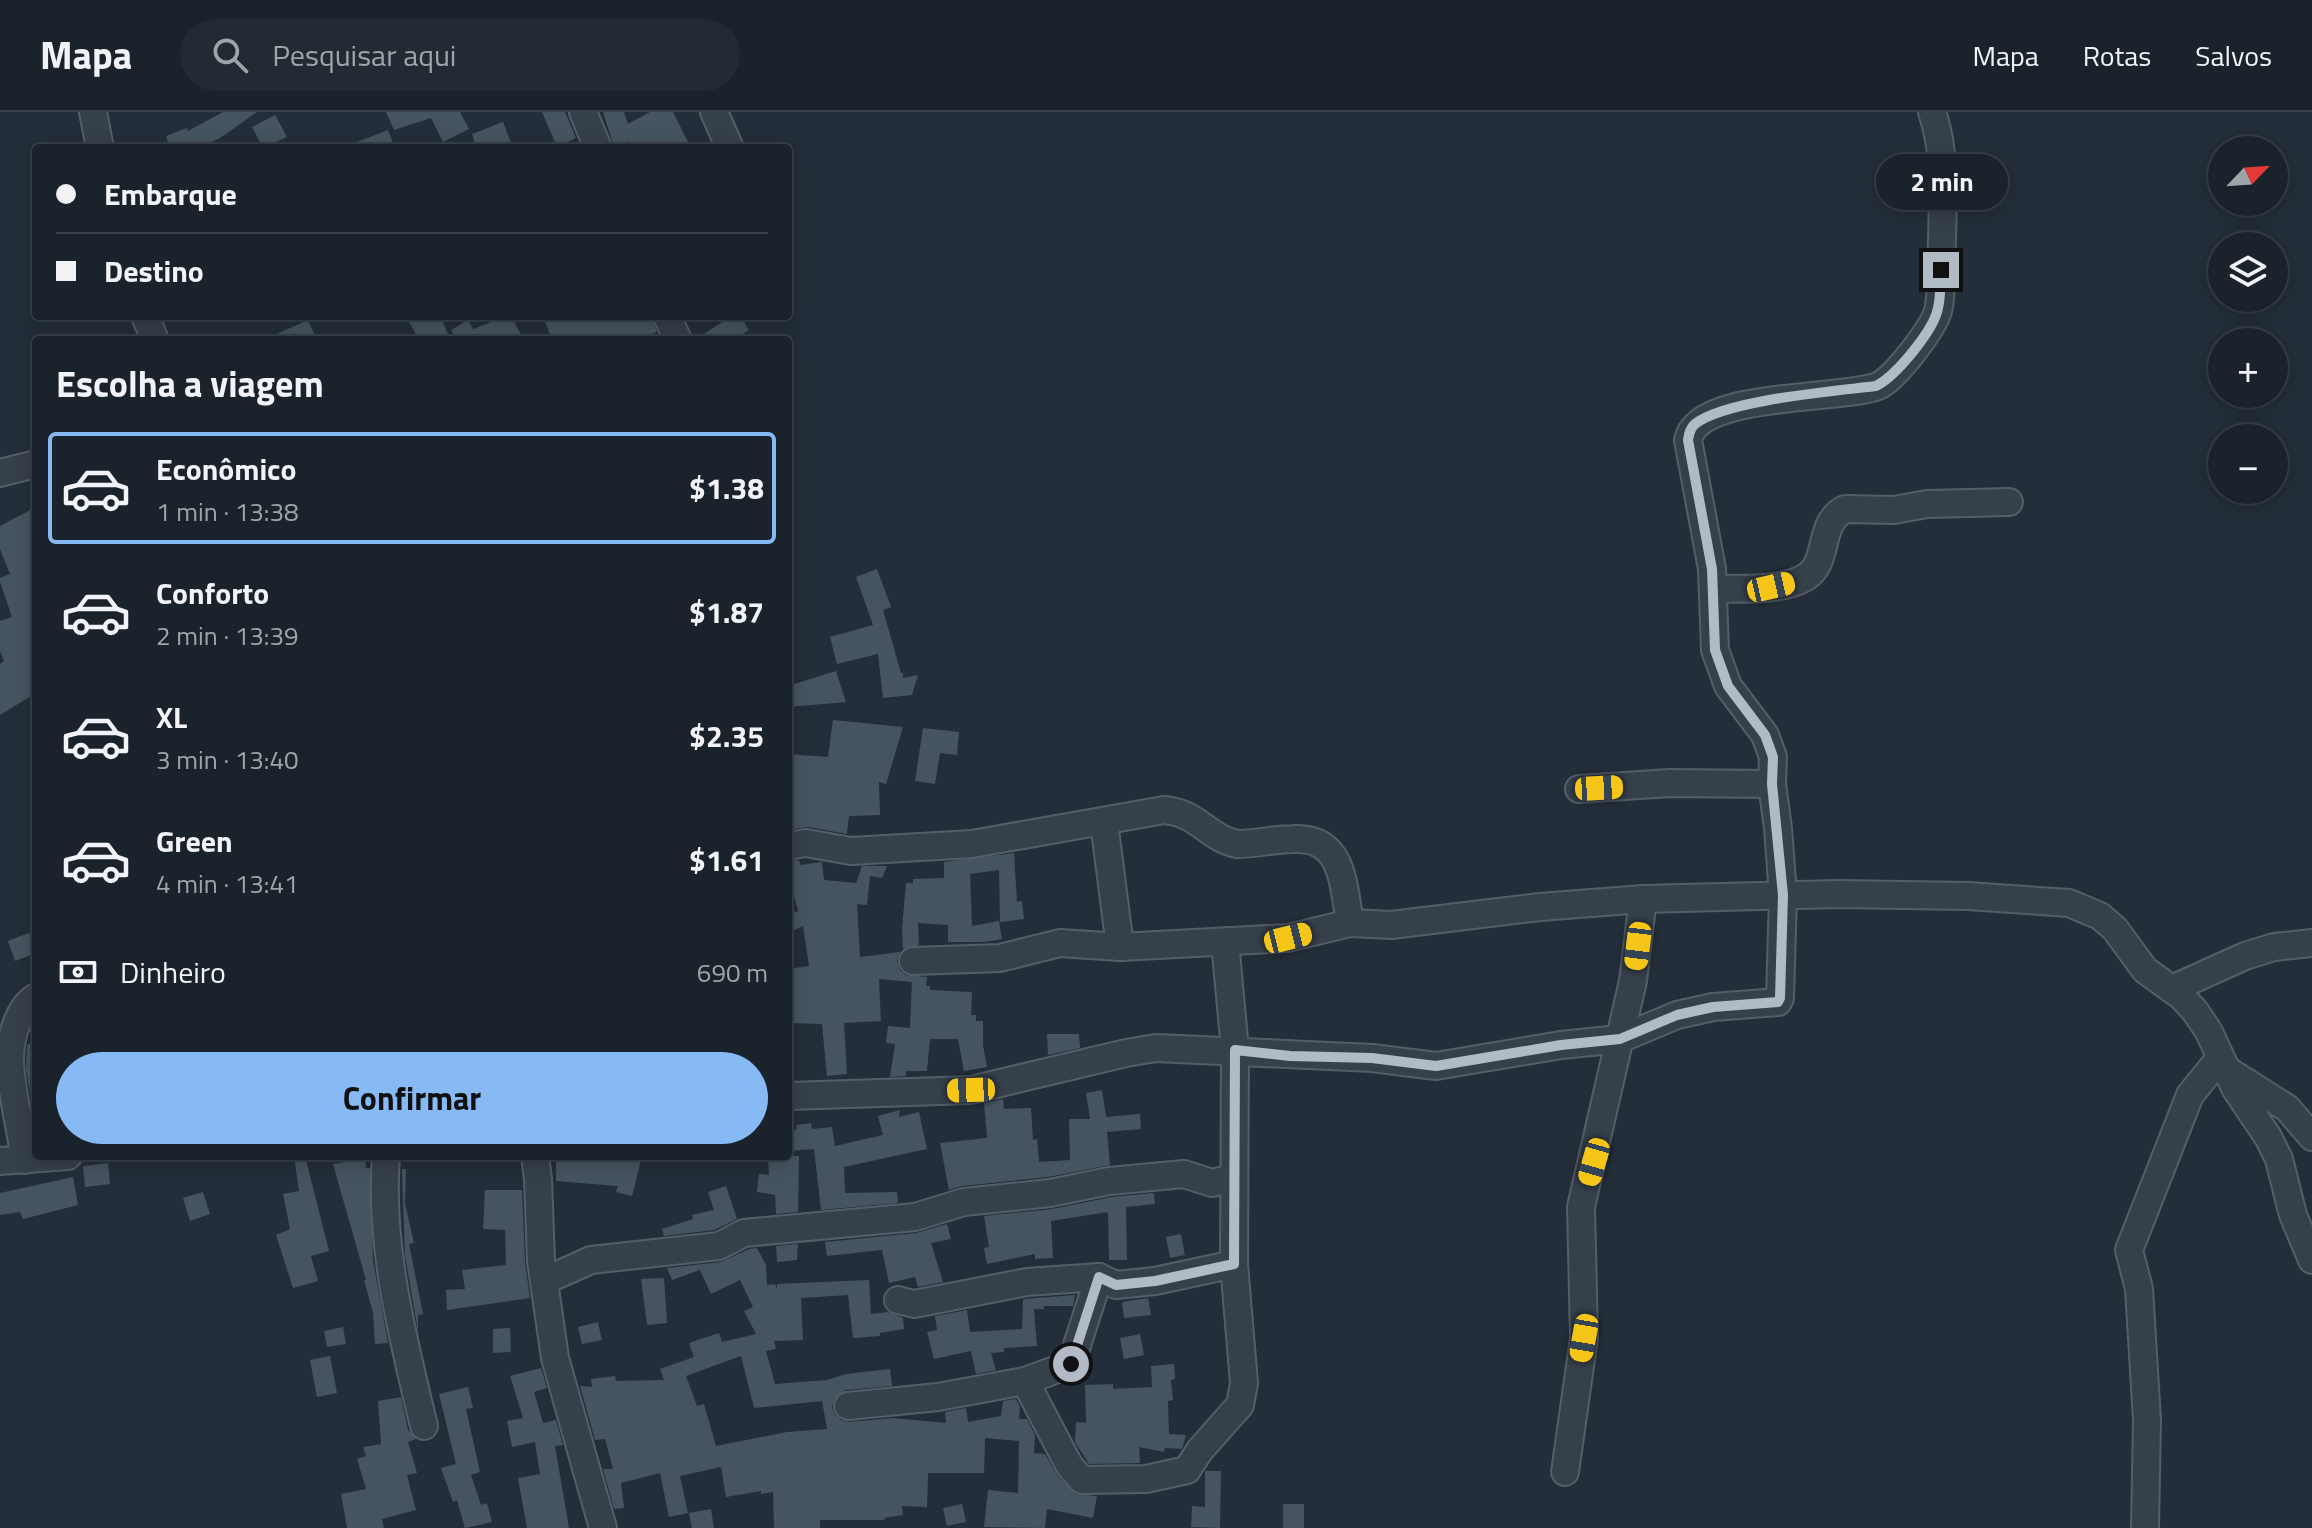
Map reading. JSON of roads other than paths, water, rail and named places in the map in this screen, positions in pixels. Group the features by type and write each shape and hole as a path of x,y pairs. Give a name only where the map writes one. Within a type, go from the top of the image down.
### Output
{"street":[{"path":"93,112 99,144"},
{"path":"583,112 596,144"},
{"path":"714,112 728,144"},
{"path":"792,1096 971,1090 1156,1048 1372,1058 1436,1066 1561,1045 1620,1039 1677,1015 1713,1007 1778,1002 1783,895 1772,784 1772,749 1720,671 1715,650 1714,589 1688,440 1693,426 1707,417 1758,402 1876,386 1895,373 1936,317 1941,270 1942,156 1932,112"},
{"path":"0,473 32,465"},
{"path":"1714,589 1771,587 1806,577 1817,563 1829,524 1845,509 1894,510 1927,504 2009,502"},
{"path":"1579,789 1670,783 1772,784"},
{"path":"792,845 806,843 851,851 972,844 1164,810 1179,811 1213,835 1237,844 1312,839 1326,847 1335,858 1350,923"},
{"path":"1104,822 1120,947"},
{"path":"913,961 1000,958 1060,943 1120,947 1288,938 1350,923 1391,925 1540,907 1643,899 1783,895 1968,896 2069,903 2100,916 2115,929 2145,970 2172,989 2195,1011 2209,1032 2235,1088 2279,1159 2293,1215 2312,1260"},
{"path":"1565,1472 1584,1338 1581,1207 1633,981 1643,899"},
{"path":"1025,1381 1069,1465 1082,1480 1146,1479 1187,1470 1200,1450 1240,1405 1244,1383 1234,1264 1235,1050 1225,942"},
{"path":"2172,989 2245,956 2274,947 2312,943"},
{"path":"32,1000 19,1014 10,1058 12,1161 32,1159"},
{"path":"2224,1064 2287,1108 2312,1137"},
{"path":"2145,1528 2147,1420 2139,1289 2129,1250 2190,1095 2224,1064"},
{"path":"386,1160 384,1197 395,1286 424,1426"},
{"path":"535,1160 544,1281 555,1358 603,1528"},
{"path":"544,1281 591,1260 719,1246 744,1233 915,1217 964,1202 1050,1193 1109,1181 1184,1174 1212,1183 1234,1178"},
{"path":"898,1300 914,1304 1027,1282 1099,1277 1116,1285 1155,1281 1234,1264"},
{"path":"848,1406 938,1397 1025,1381 1071,1364 1099,1277"}]}
